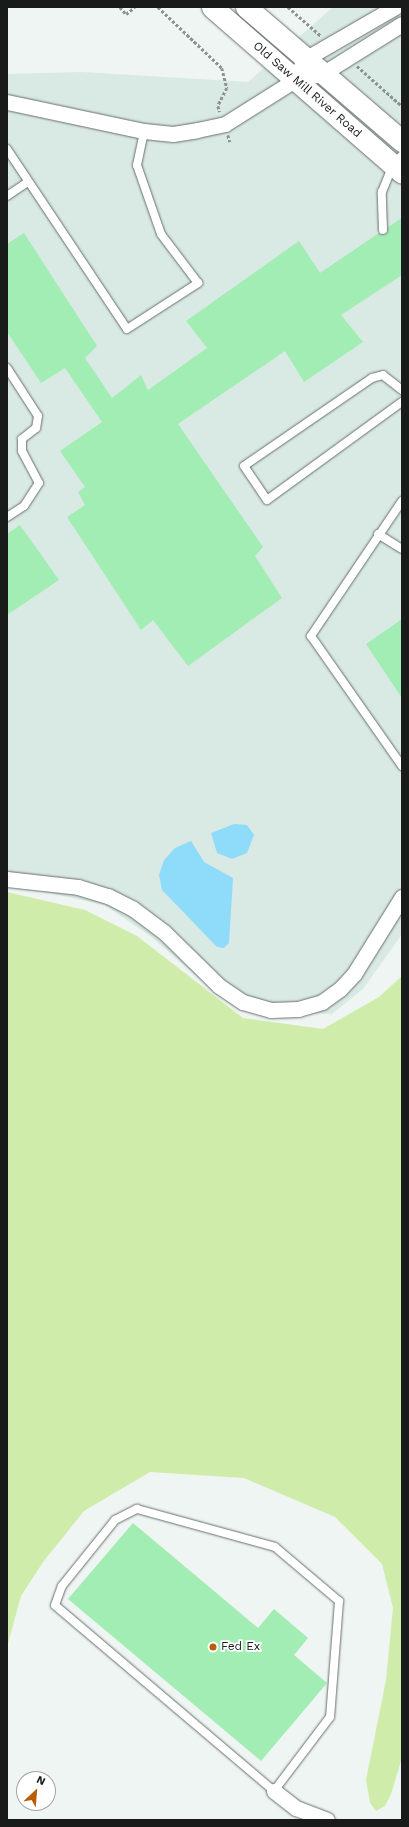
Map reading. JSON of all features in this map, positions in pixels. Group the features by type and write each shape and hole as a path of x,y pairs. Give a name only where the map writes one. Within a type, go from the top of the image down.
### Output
{"street":[{"name":"Old Saw Mill River Road","path":"212,7 295,80 399,164"},
{"name":"Old Saw Mill River Road","path":"246,7 322,74 402,141"},
{"path":"295,80 305,59 395,7"},
{"path":"7,102 144,131 173,134 225,124 295,80 322,74 402,24"},
{"path":"7,879 78,888 126,905 164,932 219,986 244,1002 272,1010 298,1009 322,1002 340,989 354,974 402,897"},
{"path":"274,1791 296,1808 327,1820"}],"lane":[{"path":"7,149 127,329 198,283 161,234 137,165 144,131"},
{"path":"383,230 382,192 399,164"},
{"path":"7,196 28,182"},
{"path":"7,368 38,416 36,428 22,439 22,451 39,483 24,506 7,517"},
{"path":"402,390 383,375 372,378 244,466 267,500 402,402"},
{"path":"402,501 378,534 311,636 402,766"},
{"path":"378,534 402,549"},
{"path":"137,1509 275,1547 339,1601 330,1717 274,1791 55,1605 62,1586 115,1520 137,1509"}],"path":[{"path":"120,7 126,14 135,7"},
{"path":"158,7 222,68 227,88 218,106 230,142"}],"shaded area":[{"path":"333,7 402,7 402,934 363,989 332,1014 251,1012 204,982 150,936 105,905 7,884 7,74 82,72 248,82"}],"green space":[{"path":"7,892 85,910 137,936 243,1018 323,1029 379,997 402,976 402,1758 391,1794 385,1806 376,1811 370,1803 366,1780 386,1680 393,1608 382,1564 335,1517 244,1478 150,1472 84,1511 43,1562 21,1596 7,1647"}],"water":[{"path":"234,824 247,825 254,835 247,853 232,859 217,853 211,833"},
{"path":"191,841 204,862 233,878 229,943 224,948 217,947 162,890 159,875 164,860 175,848"}],"building":[{"path":"402,218 402,275 341,315 363,342 304,382 285,351 178,424 263,547 255,556 282,598 188,666 153,620 141,630 67,517 85,505 78,492 85,487 60,451 102,422 65,368 41,383 7,332 7,244 24,233 97,346 85,358 112,398 141,375 148,390 207,348 186,321 299,241 320,273 379,233 386,234 388,227"},
{"path":"20,525 59,580 7,615 7,534"},
{"path":"402,619 402,698 366,644"},
{"name":"Fed Ex","path":"133,1523 258,1628 274,1609 308,1638 294,1655 327,1683 261,1761 68,1599"}],"place":[{"name":"Fed Ex","path":"213,1647"}]}
